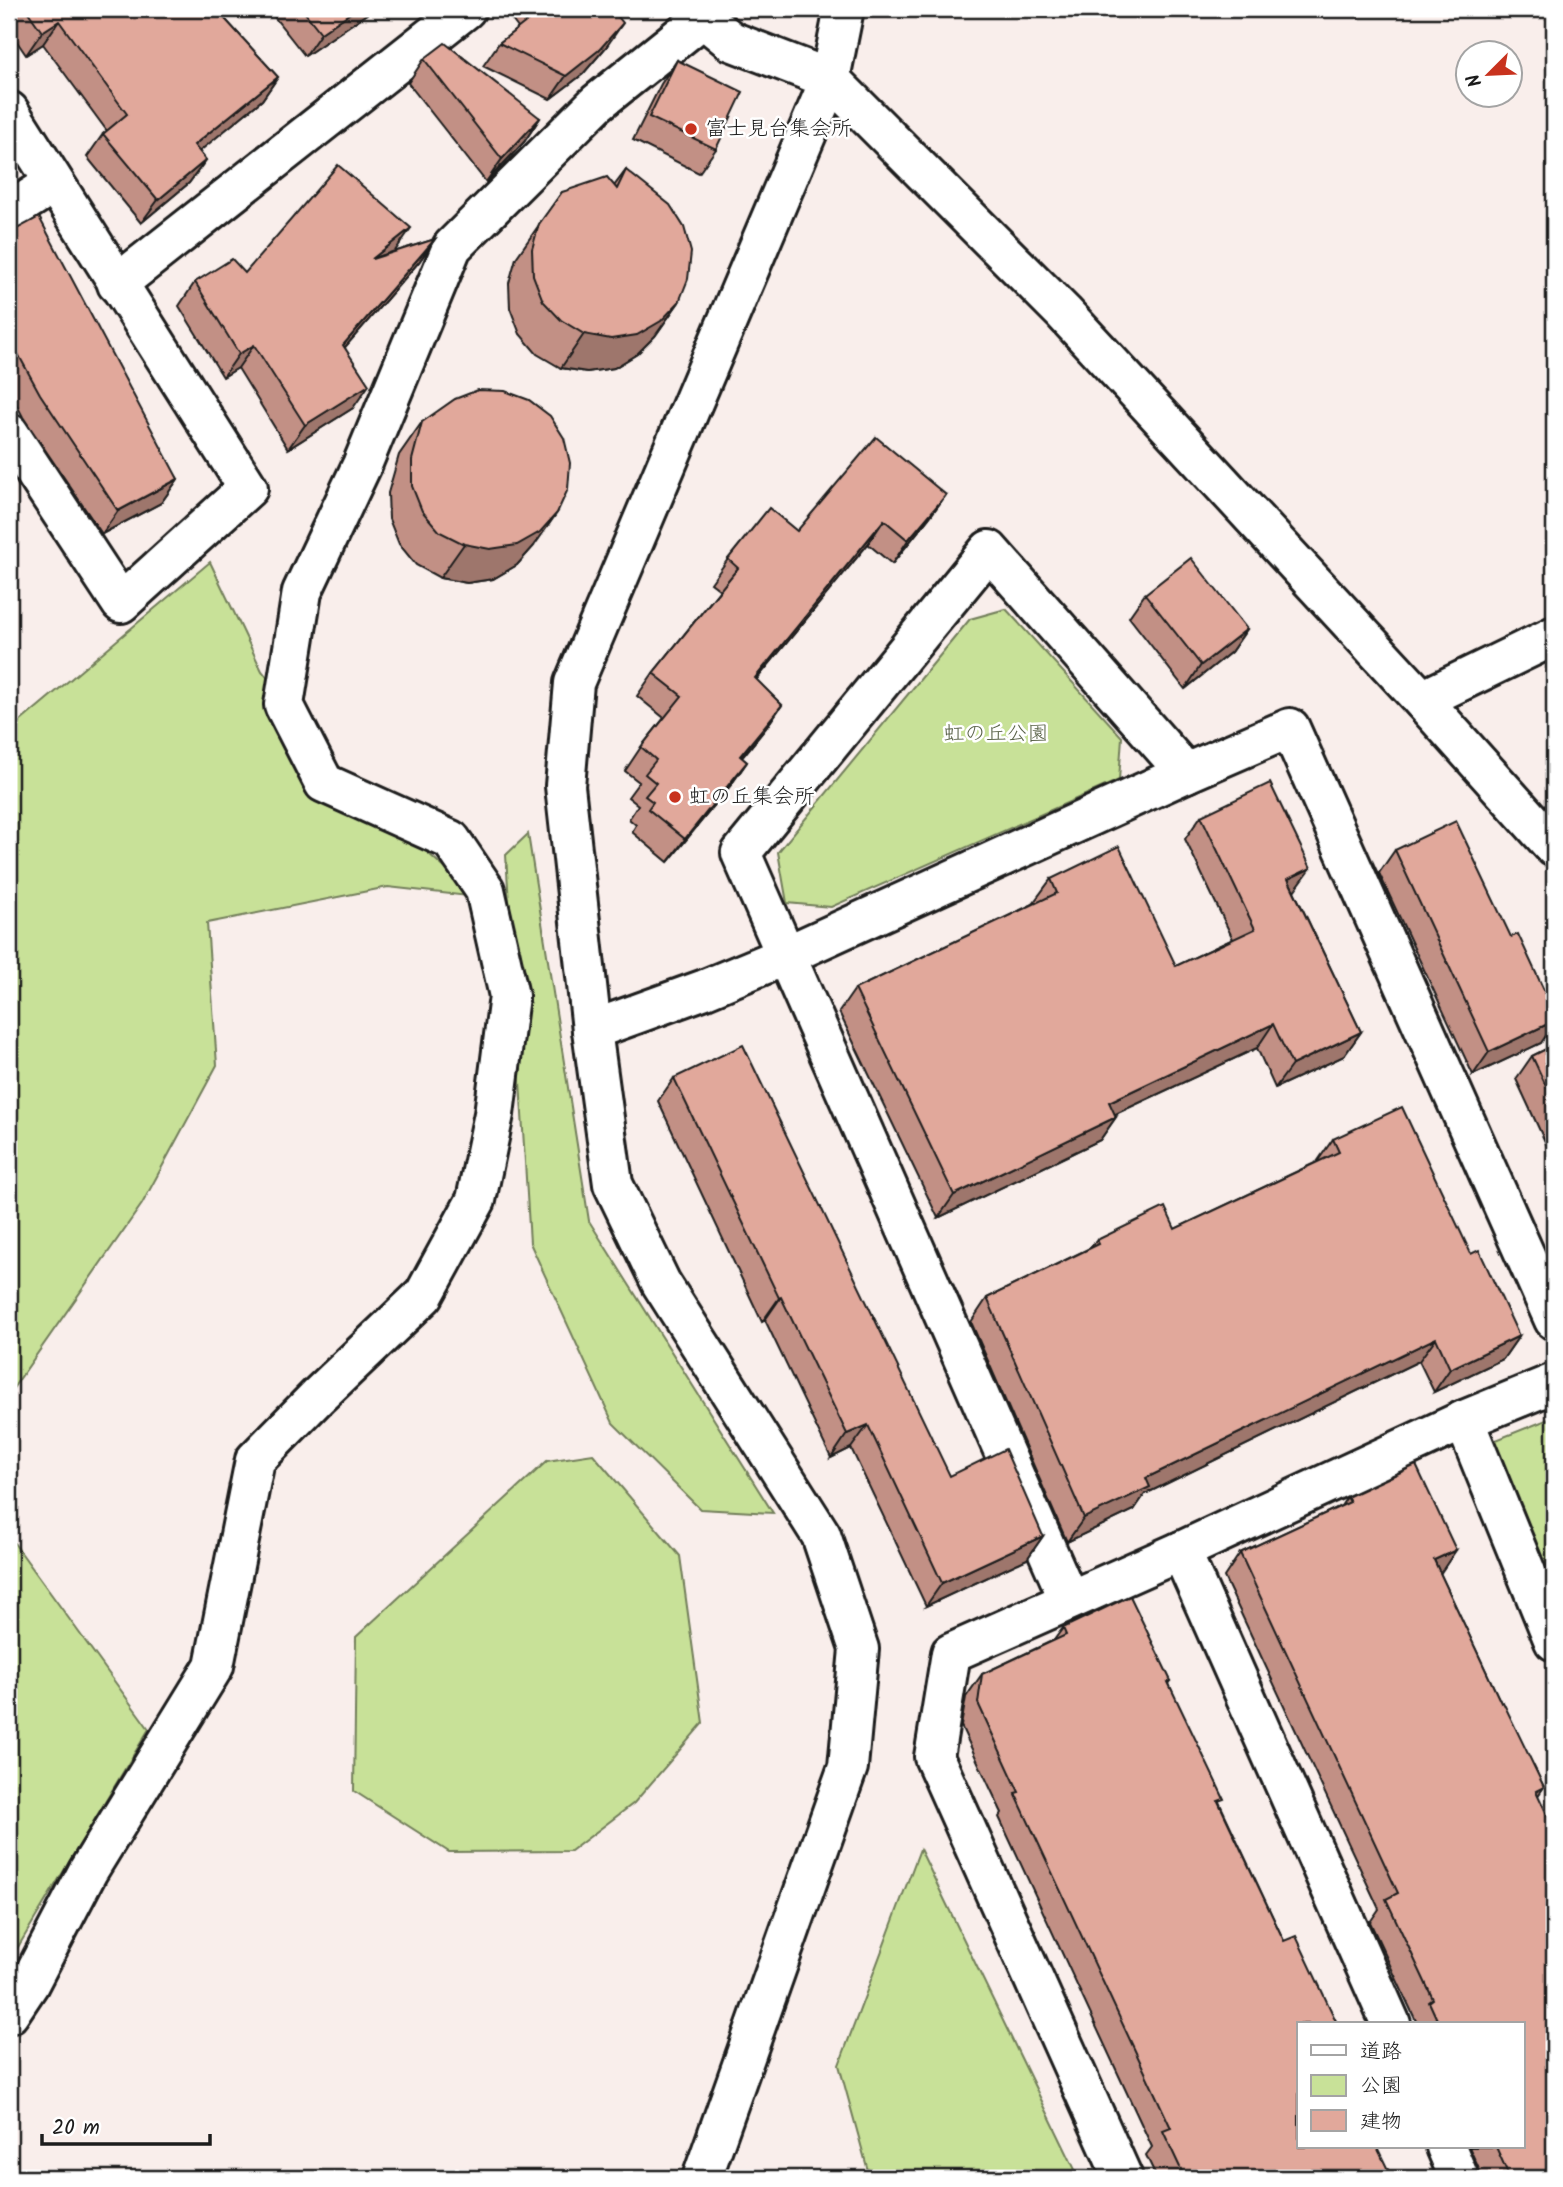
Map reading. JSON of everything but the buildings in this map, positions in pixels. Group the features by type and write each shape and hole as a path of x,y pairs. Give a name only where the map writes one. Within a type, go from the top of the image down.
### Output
{"street":[{"path":"117,284 466,9"},
{"path":"702,2178 848,1767 859,1649 821,1535 661,1283 613,1184 592,1030 565,786 575,683 830,79 844,9"},
{"path":"9,2014 29,1984 88,1871 214,1666 255,1460 424,1296 476,1200 494,1114 509,996 485,890 452,840 324,783 284,705 302,592 362,465 452,247 597,103 700,13 731,41 830,79 1064,313 1422,700 1554,847"},
{"path":"9,111 248,488 121,603 9,433"},
{"path":"9,212 54,183"},
{"path":"1069,1600 741,853 989,550 1186,773"},
{"path":"1422,700 1554,636"},
{"path":"592,1030 705,989 787,955 1290,728 1554,1320"},
{"path":"1123,2178 934,1757 951,1653 1181,1551 1464,1420 1554,1383"},
{"path":"1464,1420 1554,1641"},
{"path":"1181,1551 1390,2022"},
{"path":"1446,2148 1460,2178"}],"green space":[{"path":"210,562 262,671 359,791 477,897 388,887 207,923 217,1065 142,1204 9,1394 9,731"},
{"name":"虹の丘公園","path":"1006,609 1122,737 1119,780 831,907 787,903 778,852 970,619"},
{"path":"528,834 589,1221 773,1513 700,1509 613,1423 530,1243 506,855"},
{"path":"1554,1417 1554,1592 1491,1442"},
{"path":"593,1454 680,1556 703,1723 634,1803 571,1851 449,1852 354,1791 356,1637 547,1461"},
{"path":"9,1536 149,1729 9,1962"},
{"path":"920,1849 1079,2178 870,2178 839,2065"}],"place":[{"name":"富士見台集会所","path":"691,129"},
{"name":"虹の丘集会所","path":"675,797"}]}
